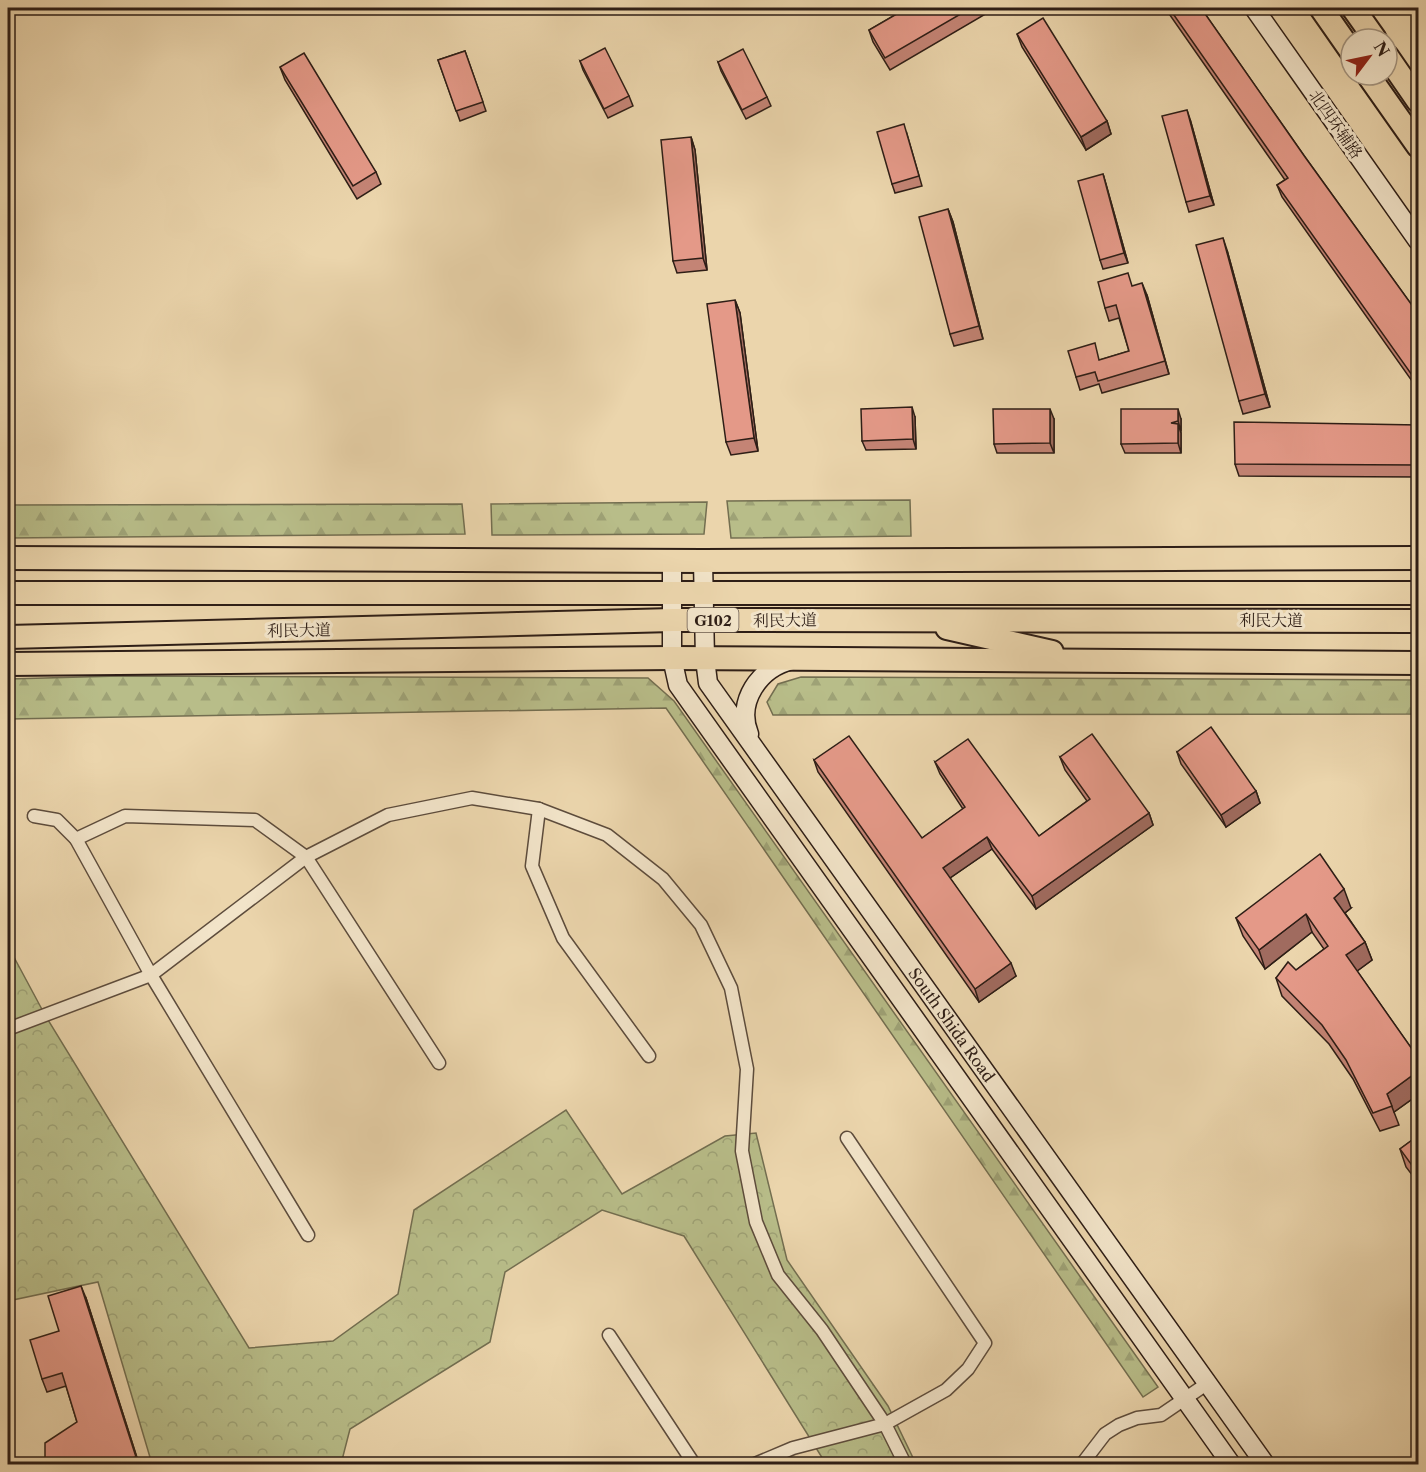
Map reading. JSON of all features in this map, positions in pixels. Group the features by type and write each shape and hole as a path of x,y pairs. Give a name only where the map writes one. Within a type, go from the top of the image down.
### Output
{"highway":[{"path":"1321,8 1339,34"},
{"path":"1353,8 1366,27"},
{"path":"1399,73 1419,101"},
{"path":"1376,87 1419,147"},
{"path":"8,558 672,561 1419,558"},
{"path":"934,560 1087,592"},
{"name":"利民大道","path":"8,593 1419,593"},
{"path":"907,618 1093,662"},
{"name":"利民大道","path":"8,637 673,620 907,618 1419,621"},
{"path":"8,664 672,658 1419,663"}],"main road":[{"name":"北四环辅路","path":"1254,8 1419,241"},
{"name":"South Shida Road","path":"672,561 672,658 678,685 1231,1464"},
{"name":"South Shida Road","path":"703,561 705,659 708,683 1265,1464"},
{"path":"754,747 745,723 744,713 750,693 767,671 795,659"}],"street":[{"path":"8,1029 151,975 306,857 388,815 472,798 539,809 608,835 663,879 701,925 731,988 747,1069 742,1151 756,1222 778,1275 822,1330 885,1424 905,1464"},
{"path":"539,809 532,866 563,938 648,1056"},
{"path":"34,816 57,820 76,839 151,975 308,1235"},
{"path":"76,839 125,816 255,820 306,857 439,1063"},
{"path":"755,1464 793,1448 885,1424 946,1390 968,1368 985,1344 848,1138"},
{"path":"609,1335 694,1464"},
{"path":"1082,1464 1106,1434 1119,1425 1137,1418 1161,1415 1208,1383"}],"green space":[{"path":"910,500 911,536 731,538 727,501"},
{"path":"707,502 704,534 492,535 491,504"},
{"path":"462,504 465,534 8,538 8,505"},
{"path":"119,676 648,678 674,701 1158,1387 1143,1397 666,708 8,719 8,679"},
{"path":"801,677 1418,680 1418,714 773,715 767,702 778,684"},
{"path":"8,946 45,1015 249,1348 333,1341 398,1294 414,1210 566,1110 622,1194 725,1136 756,1133 787,1260 888,1406 916,1464 826,1464 684,1236 602,1210 505,1272 490,1342 350,1429 341,1464 152,1464 98,1282 8,1301"}],"building":[{"path":"907,8 971,8 885,58 869,30"},
{"path":"1169,8 1201,8 1419,315 1419,385 1277,185 1288,178"},
{"path":"1043,18 1107,121 1081,137 1017,34"},
{"path":"605,48 629,96 604,109 580,61"},
{"path":"743,49 767,97 742,110 718,62"},
{"path":"465,51 483,102 456,111 438,60"},
{"path":"304,53 376,172 353,186 280,67"},
{"path":"1187,110 1210,196 1186,202 1162,116"},
{"path":"904,124 919,176 892,184 877,132"},
{"path":"691,137 703,258 673,261 661,140"},
{"path":"1103,174 1124,253 1100,260 1078,181"},
{"path":"948,209 979,326 950,334 919,217"},
{"path":"1223,238 1265,394 1239,401 1196,245"},
{"path":"1128,273 1132,286 1142,283 1165,361 1098,381 1095,372 1076,377 1068,351 1095,343 1099,360 1129,351 1116,305 1105,308 1098,282"},
{"path":"735,300 754,438 726,442 707,304"},
{"path":"912,407 913,439 862,441 861,409"},
{"path":"993,409 1050,409 1050,443 994,444"},
{"path":"1121,409 1178,409 1178,421 1171,423 1178,424 1178,443 1121,444"},
{"path":"1234,422 1419,425 1419,465 1235,464"},
{"path":"1211,727 1256,791 1221,815 1177,752"},
{"path":"1092,734 1149,813 1032,896 987,837 943,868 1011,963 975,989 814,760 849,736 922,838 965,807 935,762 968,739 1039,836 1090,799 1060,757"},
{"path":"1320,854 1344,889 1334,898 1365,942 1346,955 1414,1052 1419,1048 1419,1074 1417,1072 1387,1094 1392,1106 1373,1113 1346,1060 1322,1025 1276,978 1288,962 1296,970 1328,946 1306,914 1259,950 1236,918"},
{"path":"1419,1135 1419,1175 1400,1149"},
{"path":"81,1286 136,1457 111,1464 45,1464 45,1443 77,1422 62,1373 42,1379 30,1340 59,1331 48,1296"}]}
